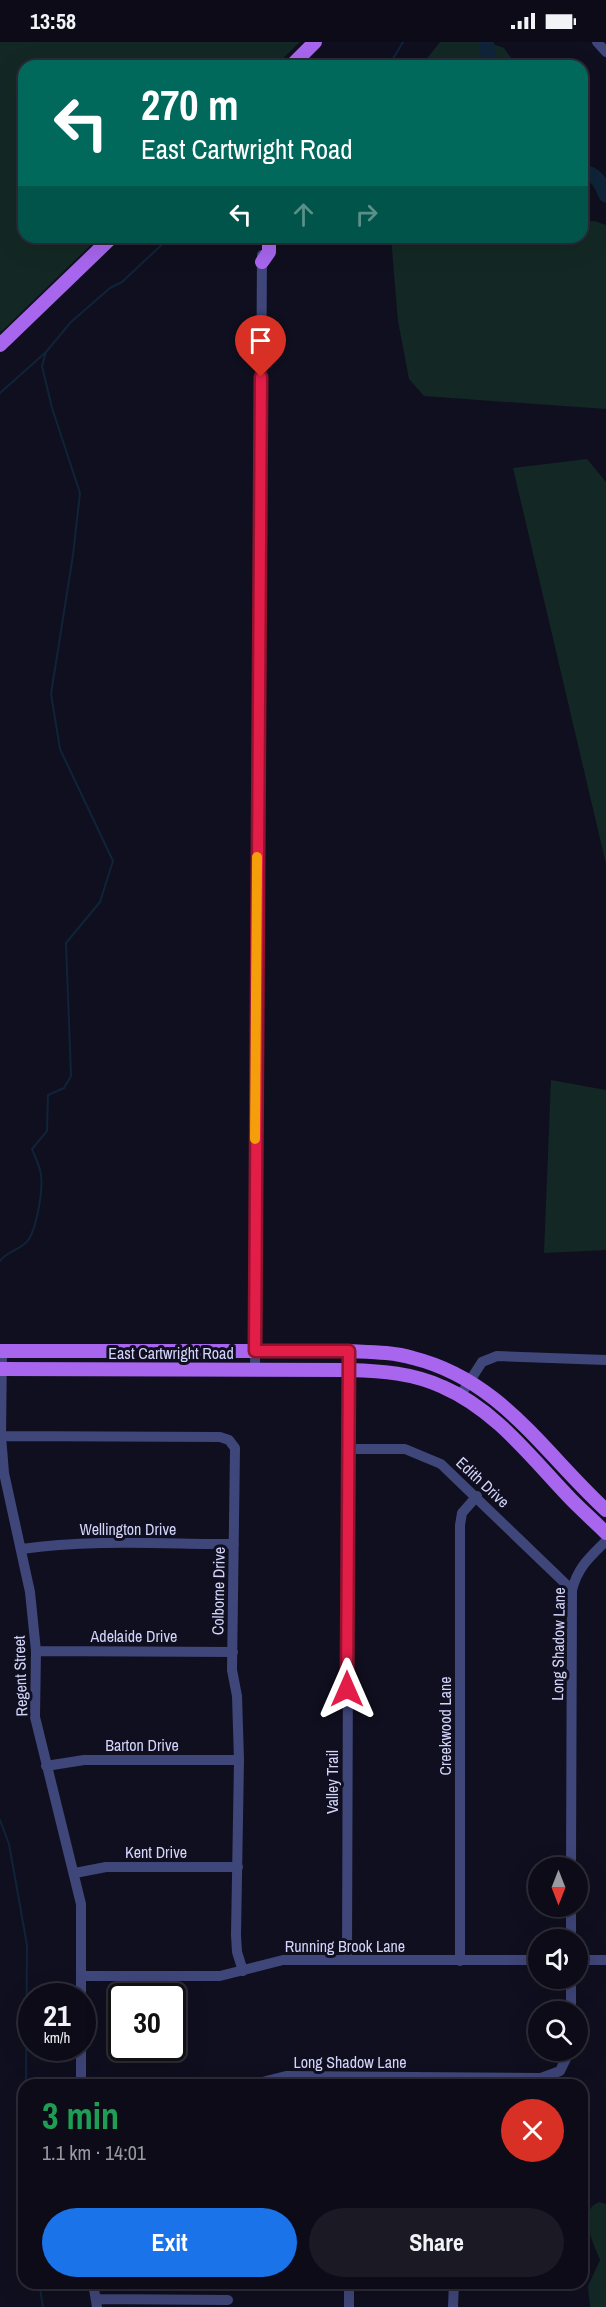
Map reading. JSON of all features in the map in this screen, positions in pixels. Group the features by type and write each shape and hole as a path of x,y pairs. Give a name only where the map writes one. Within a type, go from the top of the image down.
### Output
{"main road":[{"path":"297,60 315,42"},
{"path":"0,345 106,243"},
{"path":"262,262 269,252 269,243"},
{"name":"East Cartwright Road","path":"1,1352 349,1351 391,1353 412,1357 470,1380 519,1419 578,1485 606,1510"},
{"name":"East Cartwright Road","path":"1,1369 349,1370 401,1374 445,1387 478,1407 518,1442 606,1533"}],"street":[{"path":"597,42 606,52"},
{"path":"255,1370 262,243"},
{"name":"Valley Trail","path":"346,1960 349,1351"},
{"name":"Regent Street","path":"1,1352 1,1436 4,1473 30,1592 36,1651 35,1717 81,1904 81,1983"},
{"path":"460,1396 482,1362 497,1356 606,1359"},
{"name":"Colborne Drive","path":"1,1436 220,1437 229,1440 235,1448 232,1670 237,1696 238,1760 236,1935 237,1952 243,1971"},
{"name":"Edith Drive","path":"348,1449 405,1449 441,1464 477,1496 572,1590"},
{"name":"Creekwood Lane","path":"460,1961 460,1525 462,1513 477,1496"},
{"name":"Long Shadow Lane","path":"571,1857 572,1590 576,1575 582,1565 606,1541"},
{"name":"Wellington Drive","path":"22,1549 93,1544 234,1544"},
{"name":"Adelaide Drive","path":"36,1651 233,1652"},
{"name":"Barton Drive","path":"46,1766 84,1760 238,1760"},
{"name":"Kent Drive","path":"75,1873 106,1867 238,1867"},
{"name":"Running Brook Lane","path":"81,1976 220,1976 283,1960 528,1960"},
{"path":"588,1960 606,1960"},
{"path":"81,2061 81,2079"},
{"name":"Long Shadow Lane","path":"274,2079 286,2076 541,2078 560,2071 565,2061"},
{"path":"349,2289 349,2307"},
{"path":"453,2307 454,2289"},
{"path":"97,2303 228,2300"}],"green space":[{"path":"0,42 300,42 281,60 18,60 18,243 93,243 0,333"},
{"path":"440,42 488,42 504,48 513,60 426,60"},
{"path":"588,222 606,225 606,409 424,396 409,379 398,321 392,243 588,243"},
{"path":"587,459 606,482 606,864 513,468"},
{"path":"551,1080 606,1090 606,1250 544,1253"},
{"path":"599,2202 606,2204 606,2307 590,2307 588,2286 600,2260 591,2237 588,2220 592,2206"}],"waterway":[{"path":"392,60 403,42"},
{"path":"486,42 489,60"},
{"path":"588,173 597,179 606,195"},
{"path":"0,393 46,352 71,322 110,288 122,282 164,243"},
{"path":"0,1261 26,1242 35,1226 39,1208 41,1175 32,1149 47,1131 48,1095 64,1088 71,1076 66,943 100,902 113,861 60,749 51,694 73,555 80,493 52,408 42,366 46,352"},
{"path":"0,1820 9,1844 27,1945 26,2079"},
{"path":"40,2289 43,2307"}],"slow traffic":[{"path":"255,1139 257,857"}],"route":[{"path":"261,377 255,1351 349,1351 347,1689"}]}
